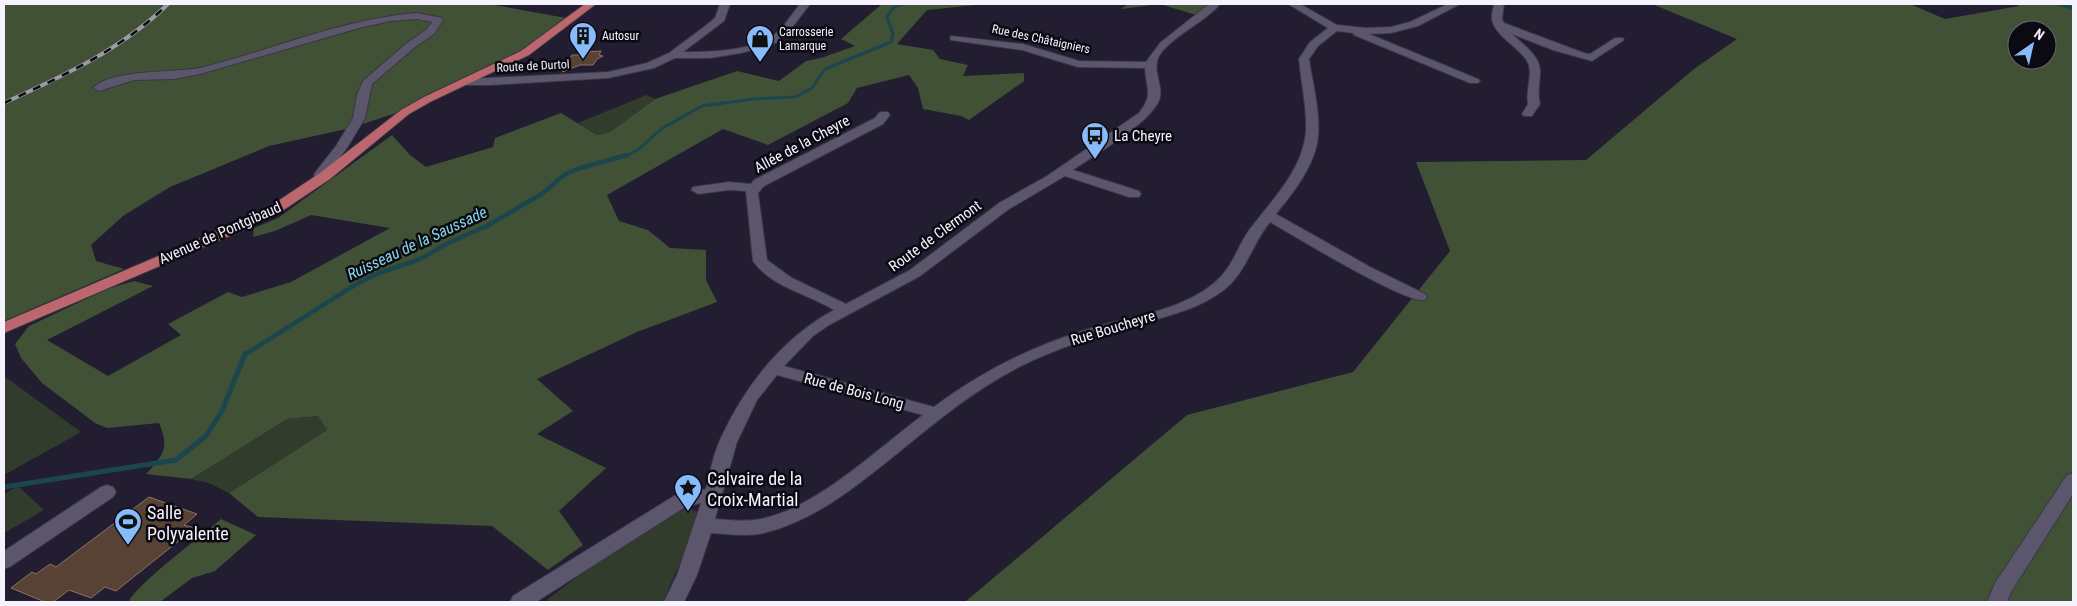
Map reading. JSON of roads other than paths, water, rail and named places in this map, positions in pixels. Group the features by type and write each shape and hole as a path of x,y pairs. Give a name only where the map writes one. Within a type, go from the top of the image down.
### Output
{"main road":[{"name":"Avenue de Pontgibaud","path":"4,328 46,308 257,218 286,203 325,176 405,112 525,54 591,4"}],"street":[{"name":"Route de Durtol","path":"466,82 608,75 650,66 673,55 720,19 725,4"},
{"path":"673,55 714,54 767,44 776,38 805,4"},
{"path":"1151,65 1157,51 1215,4"},
{"path":"1293,4 1335,28 1350,30 1382,30 1414,24 1456,4"},
{"path":"1499,4 1497,19 1500,26 1533,61 1535,70 1532,90 1534,104 1528,114"},
{"path":"99,88 132,77 200,71 246,59 356,23 384,16 418,13 438,20 430,32 411,44 367,83 359,118 341,148 320,174 325,176"},
{"path":"1500,26 1547,45 1592,58 1619,40"},
{"name":"Rue Boucheyre","path":"704,526 760,526 782,519 822,501 936,413 979,383 1034,354 1112,326 1185,307 1212,294 1238,269 1251,237 1269,216 1303,164 1310,144 1312,129 1304,57 1314,44 1335,28"},
{"path":"1350,30 1474,81"},
{"name":"Rue des Châtaigniers","path":"955,38 1023,47 1078,64 1151,65"},
{"name":"Route de Clermont","path":"674,602 687,575 704,526 723,456 739,418 750,398 772,368 808,333 845,310 915,273 977,225 1064,171 1149,109 1156,92 1151,65"},
{"name":"Allée de la Cheyre","path":"845,310 832,301 775,275 764,266 760,261 751,193 754,188 879,121 884,115"},
{"path":"1064,171 1134,194"},
{"path":"698,190 726,180 754,188"},
{"path":"1269,216 1382,279 1420,297"},
{"name":"Rue de Bois Long","path":"772,368 936,413"},
{"path":"1997,602 2002,588 2073,480"},
{"path":"4,561 107,492"},
{"path":"520,602 680,501 712,494"}],"waterway":[{"name":"Ruisseau de la Saussade","path":"625,157 639,149 661,129 702,106 753,99 795,97 812,88 825,69 891,42 893,34 887,17 893,8 902,4"},
{"path":"2057,4 2073,8"},
{"name":"Ruisseau de la Saussade","path":"245,354 355,285 379,273 420,259 448,243 487,226 543,193 564,175 577,169 627,155"},
{"path":"4,487 176,460 206,436 222,411 245,354"}],"railway":[{"path":"4,103 90,61 131,35 168,4"}],"place":[{"name":"Autosur","path":"583,60"},
{"name":"Carrosserie Lamarque","path":"760,63"},
{"name":"La Cheyre","path":"1095,160"},
{"name":"Calvaire de la Croix-Martial","path":"688,512"},
{"name":"Salle Polyvalente","path":"128,546"}]}
